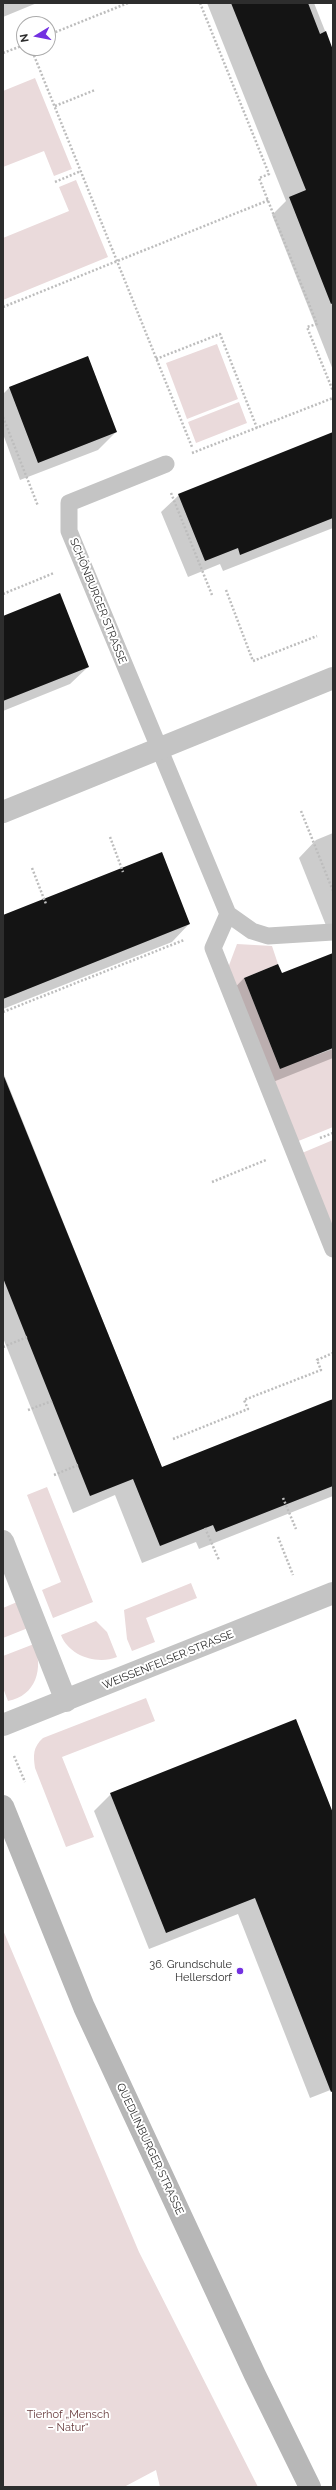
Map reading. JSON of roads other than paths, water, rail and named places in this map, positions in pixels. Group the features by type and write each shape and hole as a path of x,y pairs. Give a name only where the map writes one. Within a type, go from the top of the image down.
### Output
{"street":[{"path":"3,812 333,678"},
{"path":"3,1541 66,1701"},
{"name":"WEISSENFELSER STRASSE","path":"3,1725 333,1593"},
{"name":"QUEDLINBURGER STRASSE","path":"3,1806 84,2007 255,2375 310,2487"}],"lane":[{"name":"SCHÖNBURGER STRASSE","path":"163,465 69,503 70,531 226,919"},
{"path":"333,932 268,936 252,931 226,919 213,948 333,1249"}],"place":[{"name":"36. Grundschule Hellersdorf","path":"240,1971"}],"park label":[{"name":"Tierhof „Mensch – Natur“","path":"68,2421"}]}
